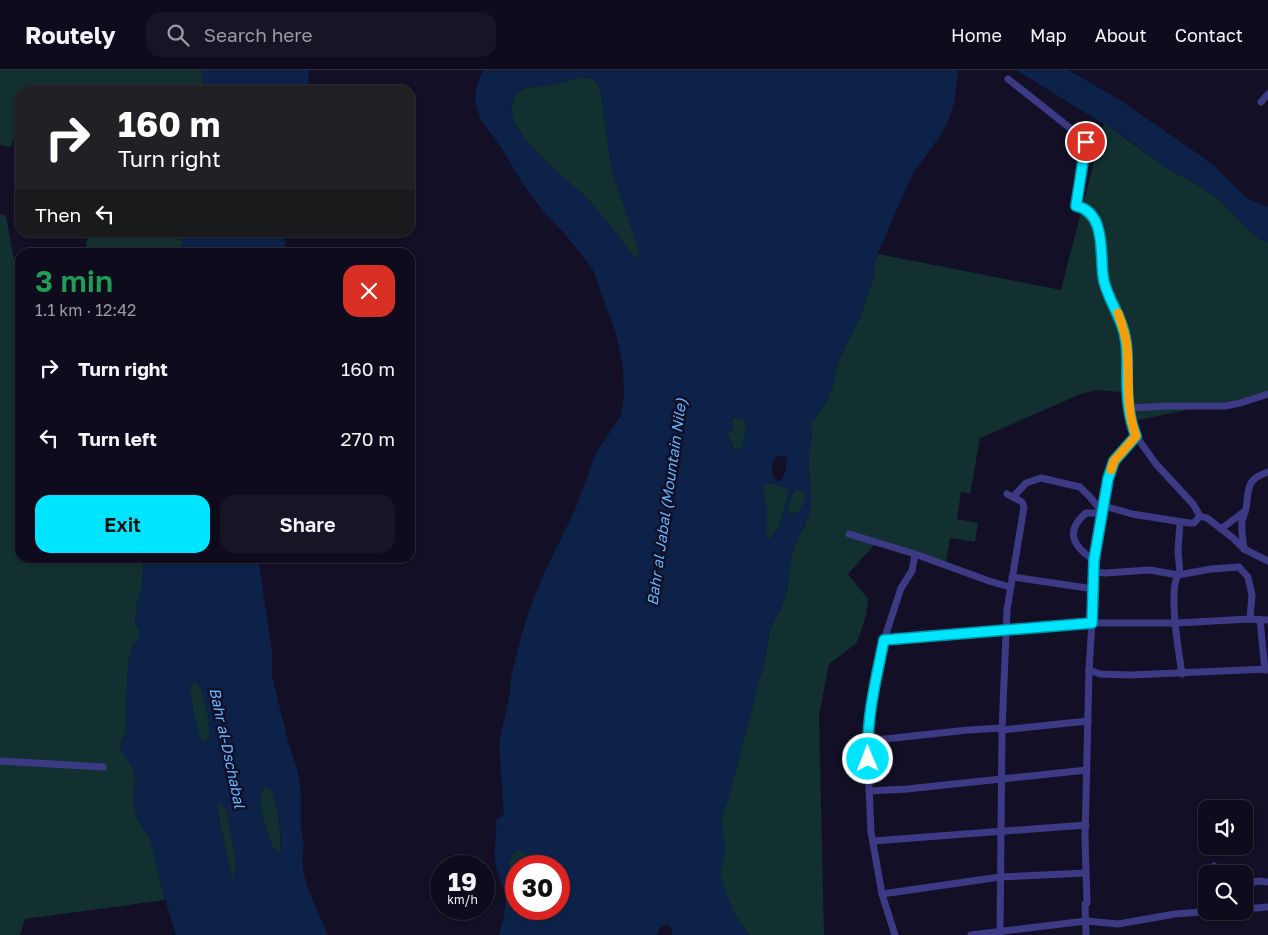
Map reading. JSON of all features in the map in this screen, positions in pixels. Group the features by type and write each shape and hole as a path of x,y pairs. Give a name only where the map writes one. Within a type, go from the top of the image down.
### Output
{"street":[{"path":"1008,79 1086,142 1076,206 1087,210 1097,225 1100,235 1103,276 1125,335 1127,347 1128,408 1136,436 1156,464 1193,504 1200,516 1207,518 1244,549 1268,561"},
{"path":"1261,102 1268,94"},
{"path":"1128,408 1225,406 1268,394"},
{"path":"1086,935 1087,903 1085,873 1089,670 1094,560 1108,479 1114,461 1136,436"},
{"path":"1244,549 1242,520 1246,511 1248,490 1252,480 1268,472"},
{"path":"1000,933 1002,729 1007,610 1024,507 1022,502 1010,495 1026,483 1041,478 1080,487 1104,509"},
{"path":"1094,560 1077,545 1074,539 1077,521 1086,513 1104,509 1194,523 1200,516"},
{"path":"1221,529 1246,511"},
{"path":"1180,522 1179,575 1175,590 1176,623 1182,674"},
{"path":"849,534 915,554 1010,587"},
{"path":"895,935 882,894 873,841 868,791 867,741 876,678 884,640 901,588 912,571 915,554"},
{"path":"1094,572 1150,570 1179,575 1211,569 1239,567 1248,577 1252,595 1250,619"},
{"path":"1012,577 1094,589"},
{"path":"884,640 1092,623 1264,620 1266,669 1182,674 1111,675 1089,670"},
{"path":"867,741 968,730 1002,729 1088,721"},
{"path":"0,761 102,767"},
{"path":"868,791 907,789 1087,770"},
{"path":"873,841 1086,824"},
{"path":"882,894 1000,877 1085,873"},
{"path":"1253,882 1268,882"},
{"path":"1253,909 1268,908"},
{"path":"971,935 1000,933 1086,921 1118,924 1175,914 1198,912"}],"green space":[{"path":"0,70 203,70 202,85 15,85 15,132 11,147 0,145"},
{"path":"582,77 593,80 600,88 612,171 638,247 638,259 634,257 591,203 528,142 518,128 512,114 513,101 525,89 552,85"},
{"path":"1104,123 1164,166 1220,200 1254,236 1268,242 1268,393 1129,422 1126,402 1121,392 1097,390 1081,394 980,438 970,494 961,492 957,519 978,523 975,542 950,538 946,562 877,542 848,574 868,599 866,615 857,643 829,664 819,715 824,935 749,935 732,910 720,875 725,850 721,818 727,803 764,665 770,629 787,591 792,553 796,541 805,526 811,501 808,453 812,439 811,424 825,404 833,386 837,364 862,312 874,275 875,261 878,254 1061,290"},
{"path":"0,214 6,216 15,260 15,563 144,563 142,586 137,604 135,623 139,630 139,637 132,647 128,666 125,733 121,744 133,768 135,780 134,801 137,819 150,838 165,900 25,919 20,935 0,935"},
{"path":"87,237 183,237 181,248 86,248"},
{"path":"733,417 745,420 746,427 742,448 735,451 727,434"},
{"path":"767,483 782,486 789,491 779,524 769,540 767,536 767,510 763,488"},
{"path":"796,489 803,490 806,497 800,511 792,515 789,513 789,504"},
{"path":"196,682 205,700 208,718 209,739 205,742 200,737 193,712 190,687 192,683"},
{"path":"263,788 271,789 274,796 279,819 280,851 277,852 269,837 261,810 261,794"},
{"path":"220,803 225,807 227,814 236,859 234,877 231,876 217,808"},
{"path":"518,849 528,855 513,855"}],"water":[{"path":"203,70 309,70 308,85 202,85"},
{"name":"Bahr al Jabal (Mountain Nile)","path":"483,70 958,70 955,98 950,117 942,133 914,172 904,193 875,260 874,275 862,312 837,364 833,386 825,404 811,424 812,440 808,453 810,513 792,553 787,591 770,629 764,665 727,803 721,818 725,850 720,875 732,910 749,935 672,935 672,929 667,924 660,928 657,935 499,935 505,907 505,920 570,920 570,855 528,855 518,849 513,855 505,855 505,902 495,854 496,820 504,814 499,743 510,693 511,677 530,608 544,573 575,510 596,453 621,415 624,396 623,366 616,334 593,270 525,187 501,147 480,119 475,100 476,89","holes":["582,77 593,80 600,88 612,171 638,247 638,259 634,257 591,203 528,142 518,128 512,114 513,101 525,89 552,85","733,417 745,420 744,442 741,448 735,451 727,434 734,429 731,419","778,456 787,458 786,470 781,481 777,481 773,476 774,459","767,483 776,484 789,491 779,524 769,540 767,536 767,510 764,485","796,489 803,490 806,497 800,511 792,515 789,513 789,507"]},
{"path":"1016,70 1068,70 1120,100 1214,166 1248,199 1268,207 1268,242 1254,236 1220,200 1164,166 1125,137"},
{"path":"183,237 286,237 284,248 181,248"},
{"name":"Bahr al-Dschabal","path":"144,563 259,563 272,651 272,676 289,745 298,772 301,794 301,829 304,843 302,859 304,874 308,889 328,935 176,935 150,838 137,819 134,801 135,780 133,768 120,749 125,733 128,666 132,647 139,637 139,630 135,623 137,604 142,586","holes":["196,682 205,700 208,718 209,739 205,742 200,737 193,712 190,687 192,683","263,788 271,789 278,811 281,835 280,851 278,852 275,851 272,845 261,810 261,794","220,804 225,807 236,859 234,877 231,876 218,815 217,808"]}],"slow traffic":[{"path":"1111,470 1114,461 1136,436 1128,408 1127,347 1118,313"}],"route":[{"path":"868,759 867,741 876,678 884,640 1092,623 1094,560 1108,479 1114,461 1136,436 1128,408 1127,347 1125,335 1103,276 1100,235 1097,225 1087,210 1076,206 1086,153 1086,142"}]}
